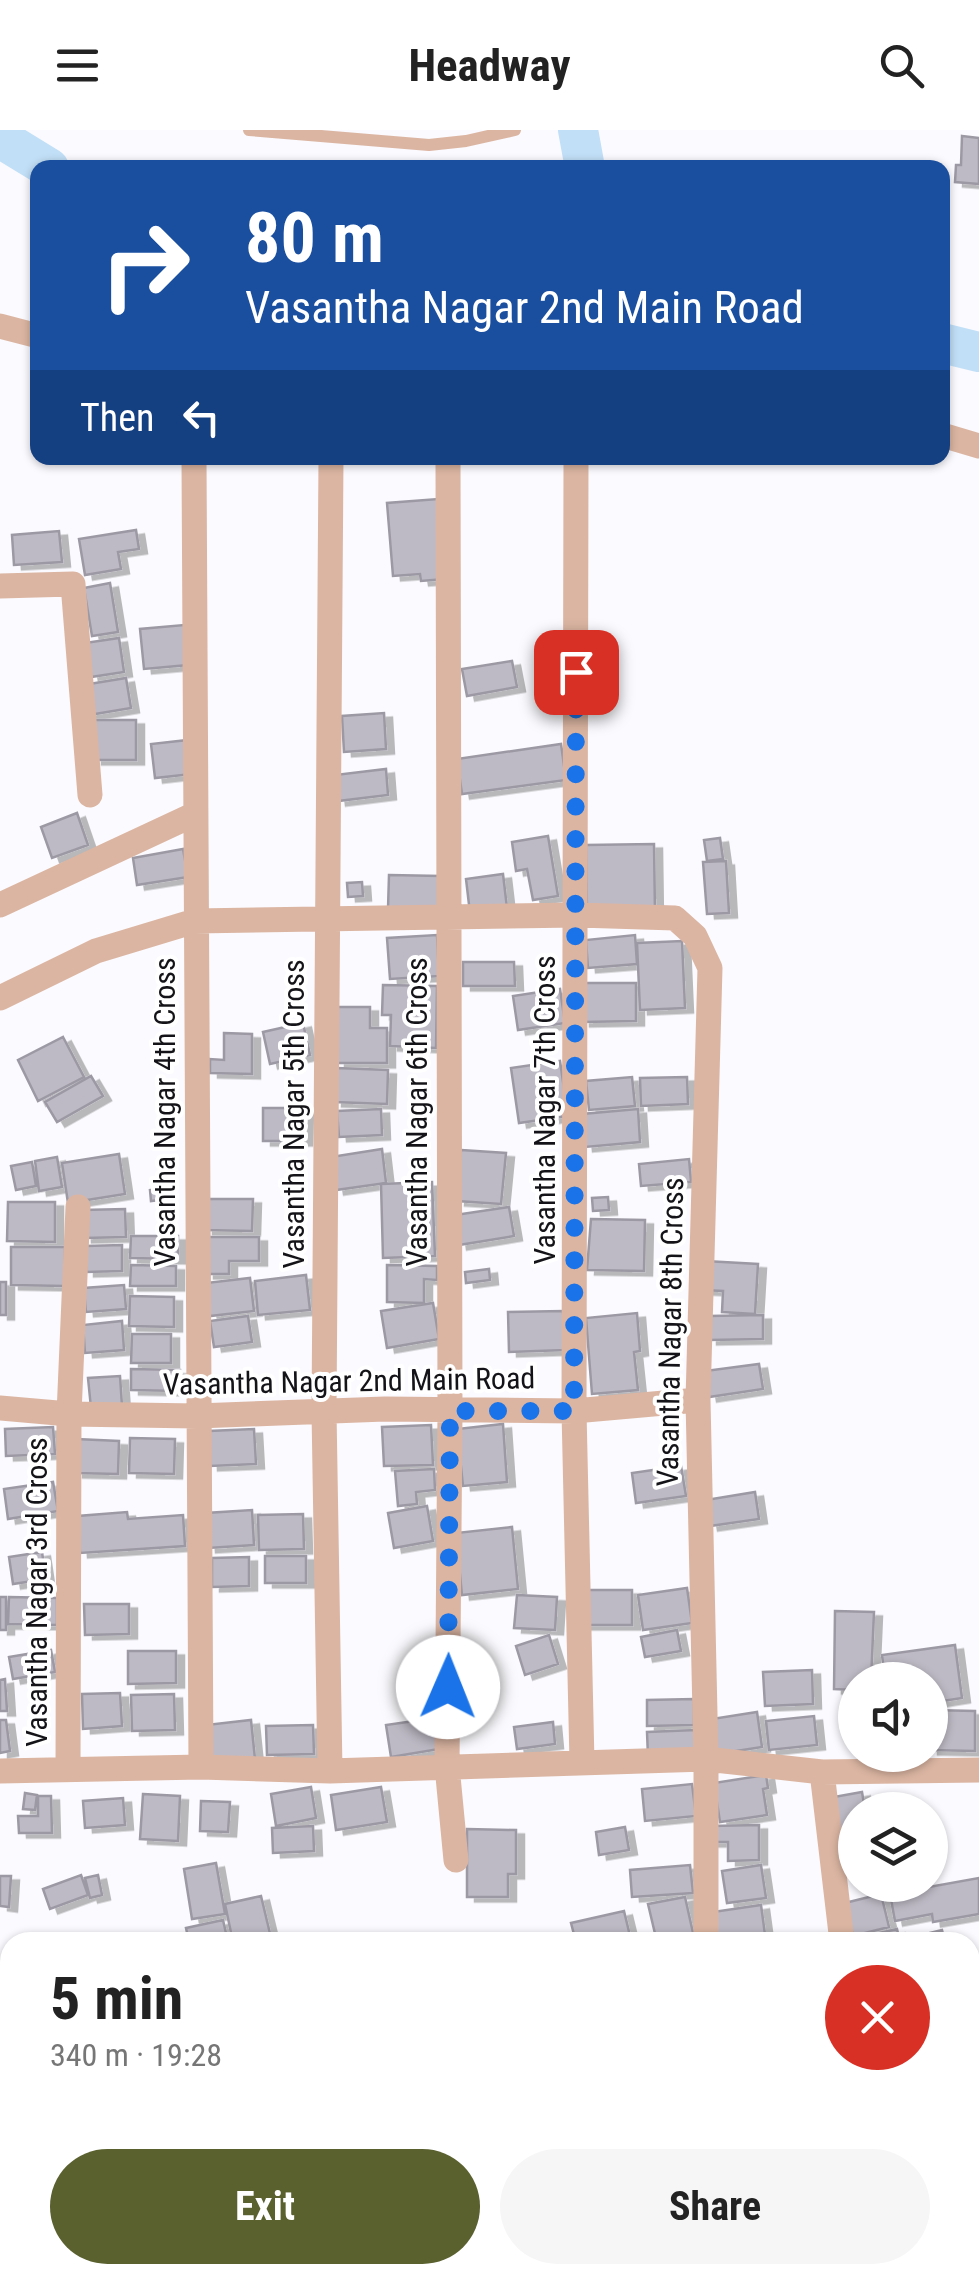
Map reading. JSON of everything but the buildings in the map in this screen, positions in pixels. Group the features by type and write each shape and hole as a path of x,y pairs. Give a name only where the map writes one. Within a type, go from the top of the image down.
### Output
{"street":[{"path":"0,326 30,334"},
{"path":"950,437 979,446"},
{"name":"Vasantha Nagar 4th Cross","path":"194,465 200,1767"},
{"name":"Vasantha Nagar 5th Cross","path":"330,1771 324,1411 332,465"},
{"name":"Vasantha Nagar 6th Cross","path":"448,465 447,1766 456,1860"},
{"name":"Vasantha Nagar 7th Cross","path":"576,465 574,1411 582,1762"},
{"path":"0,586 72,584 90,795"},
{"path":"0,905 195,814"},
{"path":"0,998 96,951 196,921 578,915"},
{"name":"Vasantha Nagar 8th Cross","path":"578,915 675,918 695,936 710,968 698,1400 706,1932"},
{"name":"Vasantha Nagar 3rd Cross","path":"68,1770 69,1414 78,1207"},
{"name":"Vasantha Nagar 2nd Main Road","path":"0,1408 69,1414 197,1416 324,1411 574,1411 698,1400"},
{"path":"0,1771 200,1767 330,1771 706,1759 822,1772 979,1770"},
{"path":"822,1772 841,1932"}],"lane":[{"path":"249,130 429,145 466,142 515,130"}],"waterway":[{"path":"578,130 584,160"},
{"path":"0,138 36,160"},
{"path":"950,345 979,352"}],"route":[{"path":"448,1687 450,1411 574,1411 576,672"}]}
